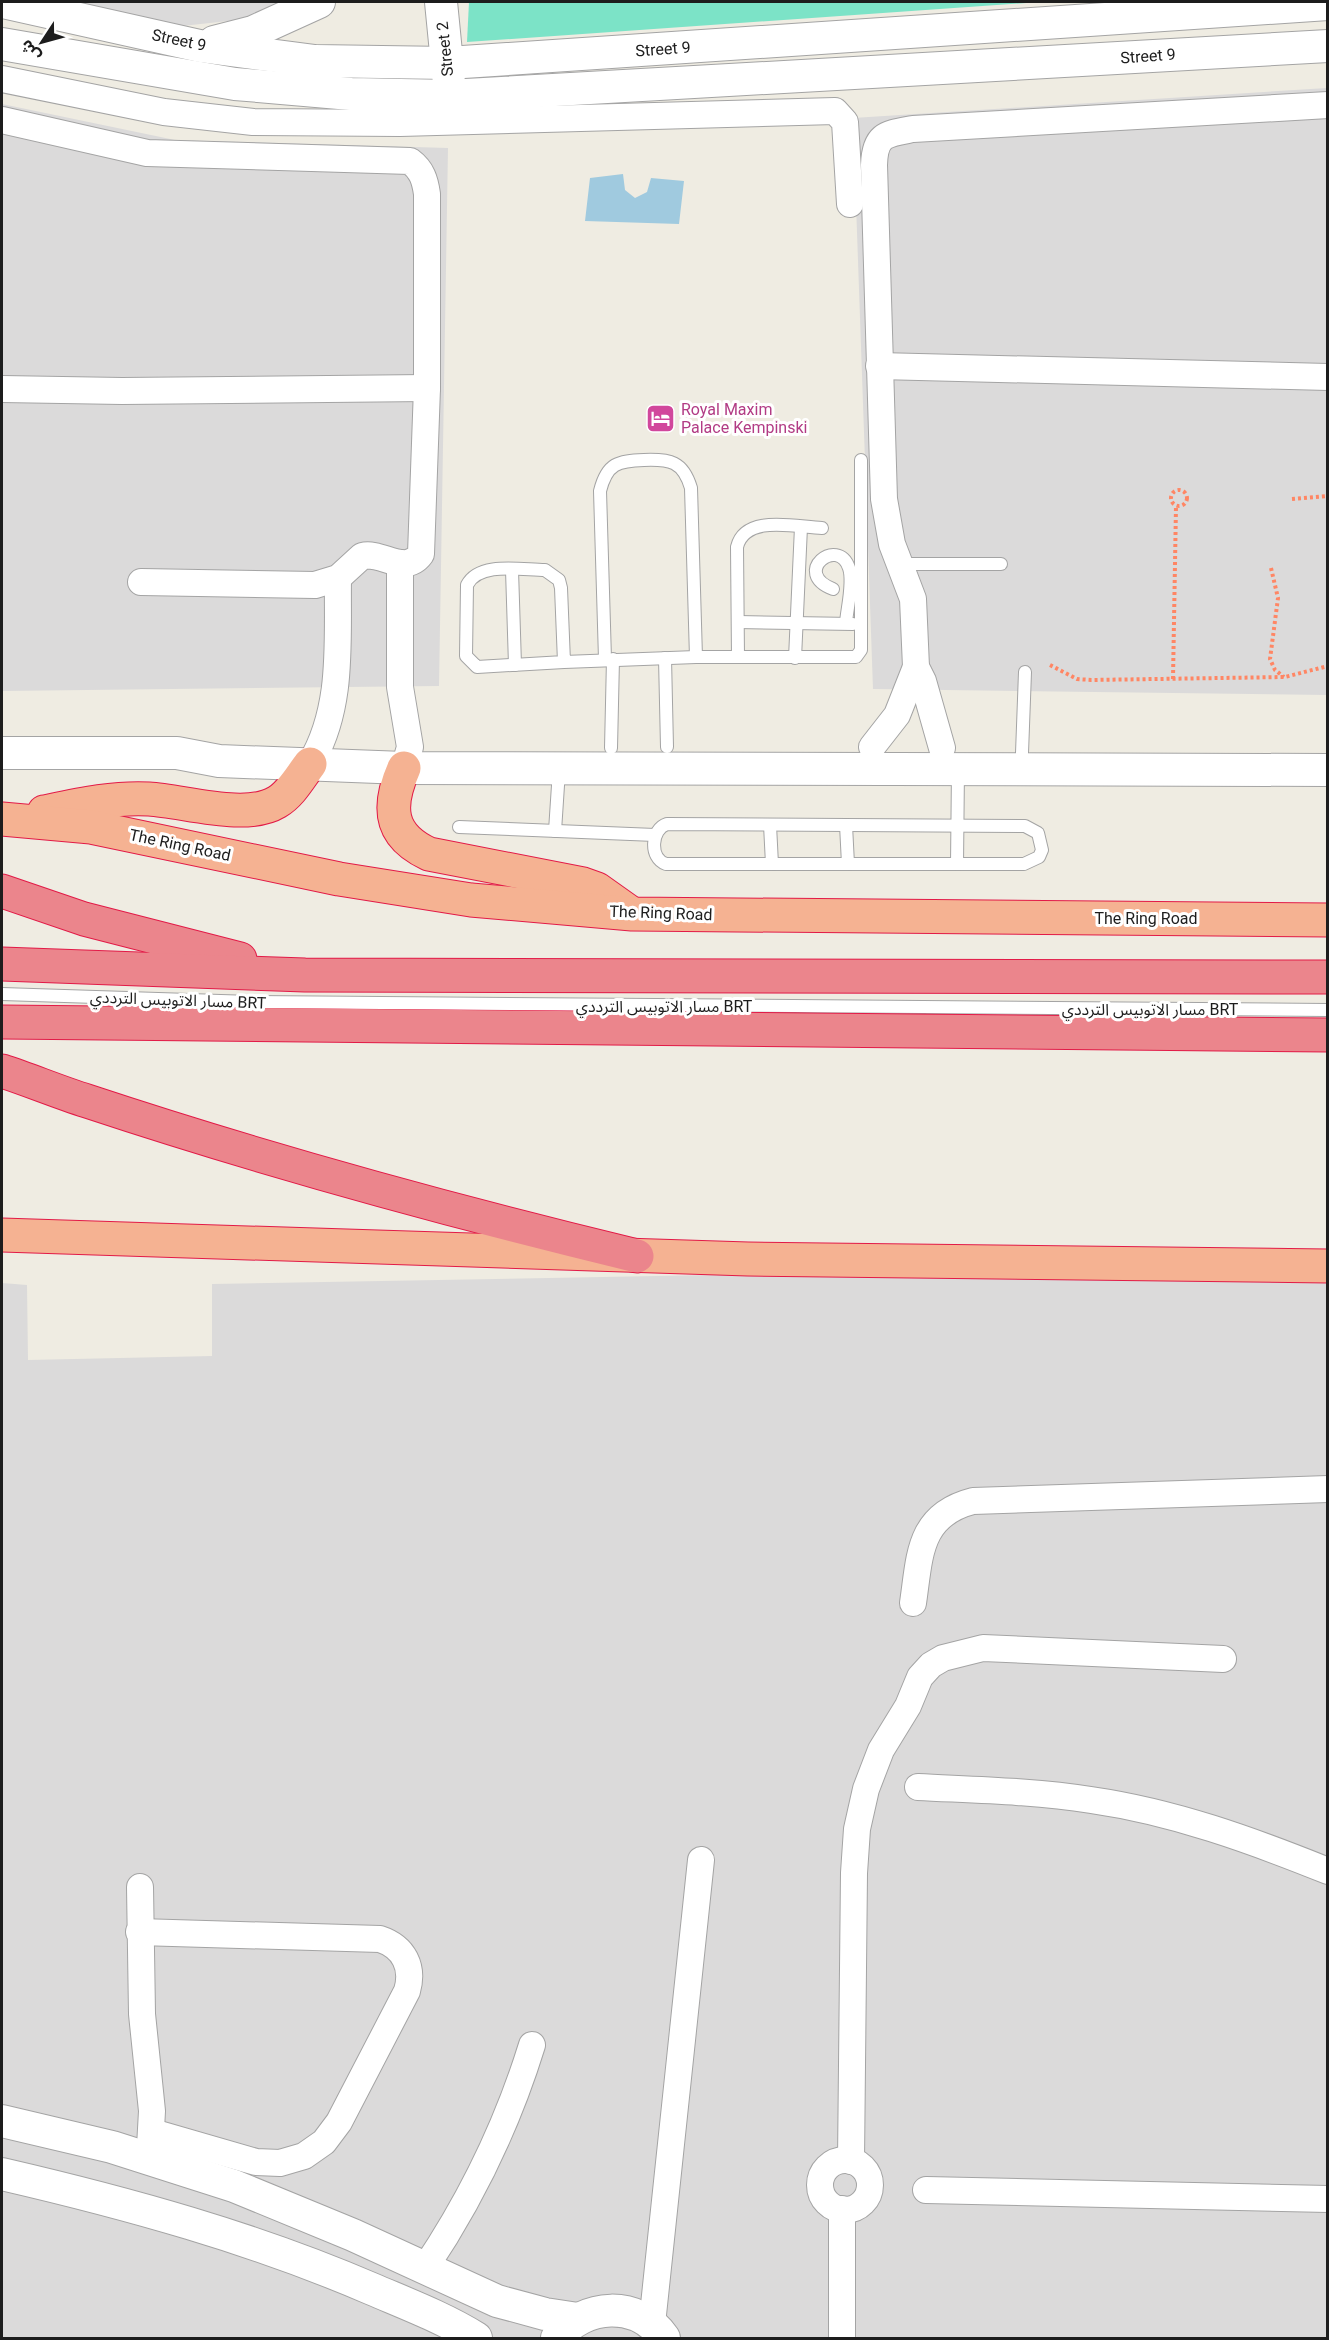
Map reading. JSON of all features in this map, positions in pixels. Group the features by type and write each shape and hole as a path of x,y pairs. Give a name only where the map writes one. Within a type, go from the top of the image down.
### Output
{"highway":[{"path":"4,819 77,805 149,799 233,810 262,808 276,803 290,792 315,756"},
{"path":"407,758 395,791 393,817 409,844 429,854 583,884 597,889 632,914"},
{"name":"The Ring Road","path":"4,819 91,827 339,879 471,900 632,914 1328,920"},
{"path":"2,891 84,919 305,975"},
{"path":"2,964 305,975 1328,977"},
{"path":"2,1022 1328,1035"},
{"path":"2,1071 86,1101 330,1176 467,1215 637,1256"},
{"path":"2,1236 637,1256 1328,1266"}],"street":[{"path":"200,46 253,32 319,2"},
{"name":"Street 2","path":"441,2 448,63 449,96"},
{"path":"10,46 15,4"},
{"name":"Street 9","path":"15,4 200,46 315,61 448,63 1091,20 1187,7 1328,4"},
{"path":"1237,5 1245,50"},
{"path":"1187,7 1190,54"},
{"path":"1091,20 1093,60"},
{"name":"Street 9","path":"10,46 235,84 351,94 449,96 1328,46"},
{"path":"2,79 164,112 253,122 400,123 835,111 845,122 850,204"},
{"path":"950,758 916,667 913,599 892,544 884,499 874,151 880,140 888,134 913,129 1328,105"},
{"path":"2,120 147,153 410,161 420,168 427,195 427,388 421,554 413,562 400,563 376,555 362,556 338,578 315,585 141,582"},
{"path":"879,366 1328,377"},
{"path":"2,388 122,391 427,388"},
{"path":"400,563 400,695 407,758"},
{"path":"315,756 329,725 334,701 338,578"},
{"path":"870,757 897,715 916,667"},
{"path":"407,758 667,747 870,757 1328,770"},
{"path":"2,753 177,753 219,761 315,756 407,758 559,766 870,757"},
{"path":"950,758 1022,753 1328,753"},
{"path":"913,1603 924,1539 940,1516 962,1504 974,1501 1328,1489"},
{"path":"850,2161 854,1872 857,1829 873,1769 891,1732 908,1706 920,1677 930,1665 943,1659 983,1648 1223,1659"},
{"path":"918,1786 1041,1794 1143,1810 1243,1838 1328,1871"},
{"path":"151,2145 497,2301 545,2314 568,2329 590,2313 616,2310 628,2312 658,2331 701,1860"},
{"path":"140,1887 139,1932 151,2145"},
{"path":"2,2121 256,2162 292,2160 315,2150 339,2122 407,1991 410,1975 401,1952 380,1939 139,1932"},
{"path":"425,2268 453,2227 490,2157 517,2092 532,2045"},
{"path":"850,2161 866,2171 870,2189 860,2205 842,2209 826,2200 821,2189 822,2177 833,2163 850,2161"},
{"path":"2,2174 123,2204 251,2243 352,2281 476,2338"},
{"path":"926,2190 1328,2199"},
{"path":"842,2209 842,2338"}],"lane":[{"path":"611,748 609,659 600,491 603,478 622,460 664,459 677,464 687,474 691,488 696,657"},
{"path":"564,662 559,580 545,570 484,570 470,578 467,585 466,656 477,667 515,665 564,662 609,659 856,657 861,650 861,460"},
{"path":"738,657 737,547 740,536 747,528 758,526 822,528"},
{"path":"795,658 801,527"},
{"path":"832,589 822,585 816,576 817,565 824,556 835,555 845,560 850,570 846,623"},
{"path":"901,564 1001,564"},
{"path":"513,570 515,665"},
{"path":"738,622 861,624"},
{"path":"665,658 667,747"},
{"path":"1022,753 1024,672"},
{"path":"950,758 958,825 957,864"},
{"path":"555,831 559,766"},
{"path":"668,825 846,825 958,825 1032,828 1041,839 1042,850 1039,857 1024,864 666,864 661,862 655,854 655,835 662,826 668,825"},
{"path":"770,825 772,864"},
{"path":"846,825 848,864"},
{"path":"459,827 655,835"},
{"name":"مسار الاتوبيس الترددي BRT","path":"2,994 252,1002 1328,1010"}],"path":[{"path":"1173,679 1176,506 1171,499 1172,495 1179,491 1183,492 1186,495 1185,504 1176,506"},
{"path":"1292,499 1328,496"},
{"path":"1271,568 1278,597 1270,659 1275,670 1285,677"},
{"path":"1050,665 1077,679 1285,677 1328,666"}],"shaded area":[{"path":"65,2 290,2 257,18 173,27"},
{"path":"1327,88 1327,695 873,689 853,118"},
{"path":"2,104 175,140 448,148 439,686 2,691"},
{"path":"1327,1264 1327,2338 2,2338 2,1283 27,1285 28,1360 212,1356 212,1284"}],"green space":[{"path":"469,2 1040,2 467,42"}],"water":[{"path":"623,174 625,190 635,198 647,192 651,178 684,181 679,224 585,221 590,178"}],"place":[{"name":"Royal Maxim Palace Kempinski","path":"660,418"}]}
